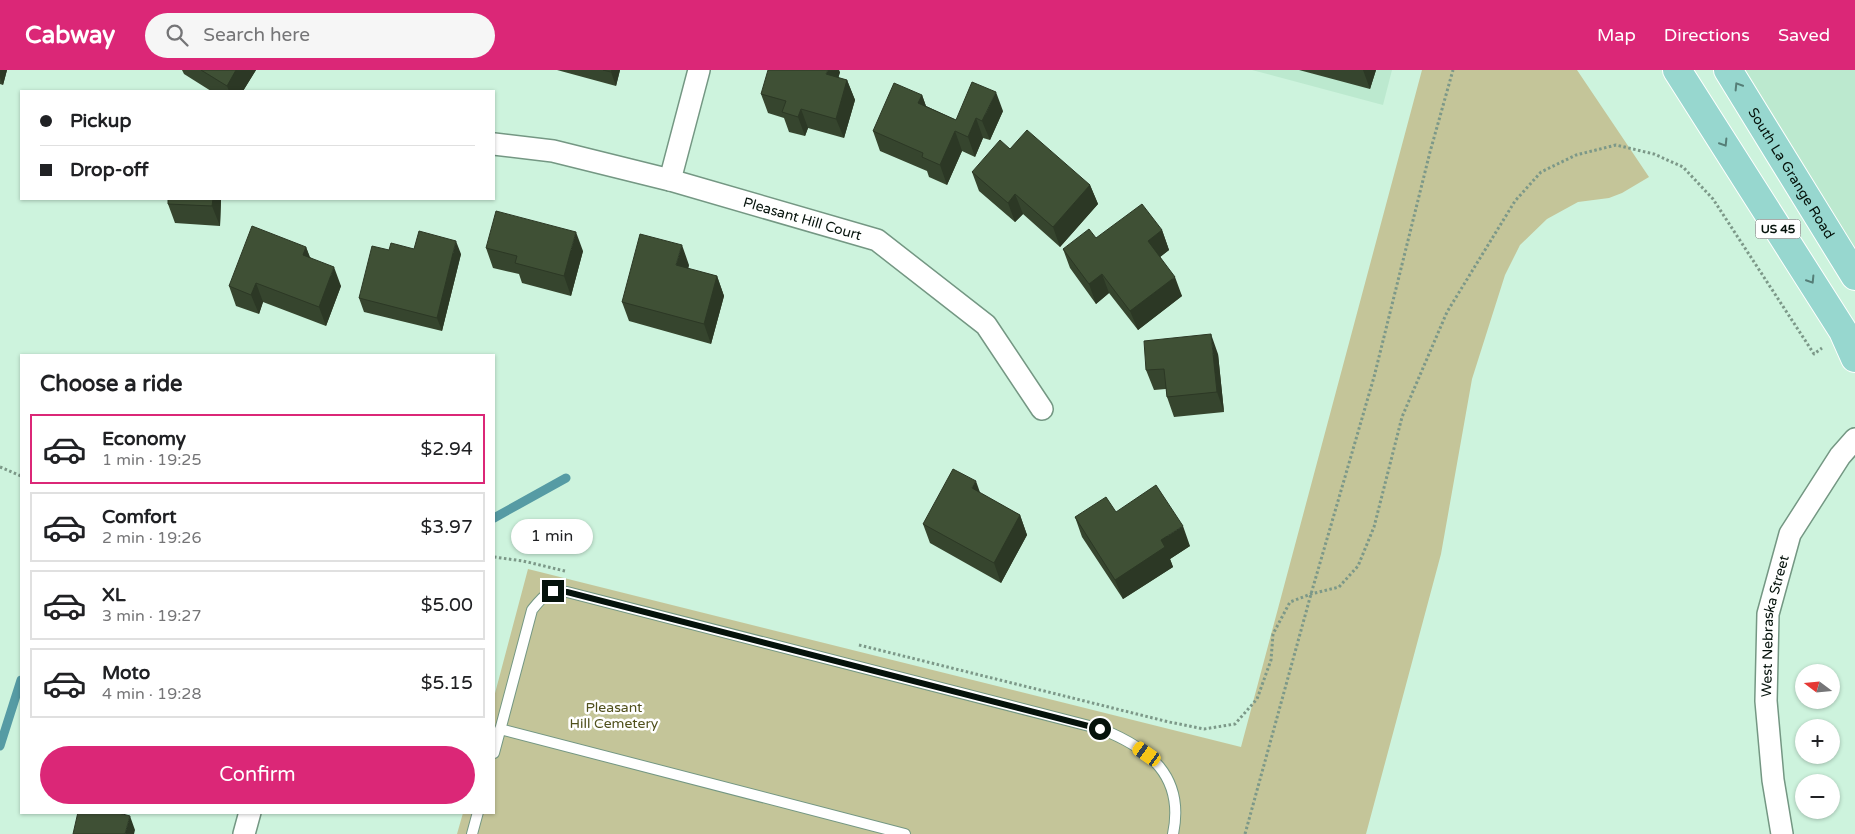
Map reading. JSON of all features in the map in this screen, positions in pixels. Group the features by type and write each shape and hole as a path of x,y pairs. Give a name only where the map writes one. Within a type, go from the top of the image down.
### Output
{"main road":[{"name":"US 45","path":"1677,70 1843,331 1855,358"},
{"name":"South La Grange Road","path":"1728,70 1855,276"}],"street":[{"path":"670,180 699,70"},
{"name":"Pleasant Hill Court","path":"495,144 554,150 670,180 877,240 986,325 1042,409"},
{"name":"West Nebraska Street","path":"1782,834 1773,780 1766,701 1768,614 1790,534 1840,456 1855,439"},
{"path":"244,834 249,814"}],"lane":[{"path":"495,749 532,610 543,597 553,591 567,592 1100,729 1126,739 1162,768 1171,786 1175,806 1173,834"},
{"path":"500,729 905,834"},
{"path":"472,834 477,814"}],"path":[{"path":"1245,834 1311,594 1374,377 1430,152 1453,70"},
{"path":"851,643 1152,718 1204,729 1235,724 1257,699 1271,660 1274,634 1290,602 1311,594 1339,587 1358,566 1374,528 1402,417 1447,312 1515,201 1541,172 1576,155 1616,145 1654,154 1683,167 1713,200 1814,354 1843,331"},
{"path":"0,466 20,476"},
{"path":"495,557 523,561 572,573"}],"shaded area":[{"path":"1252,70 1392,70 1383,105"},
{"path":"1737,70 1855,70 1855,268"}],"green space":[{"name":"Pleasant Hill Cemetery","path":"1422,70 1577,70 1649,177 1622,193 1609,198 1578,202 1547,219 1520,245 1505,275 1472,379 1441,554 1366,834 457,834 463,814 495,814 495,693 528,569 1241,747"}],"building":[{"path":"201,70 236,70 227,86"},
{"path":"768,70 828,70 826,74 847,80 836,119 801,109 798,117 782,112 786,101 761,94"},
{"path":"972,82 996,92 982,121 976,118 968,137 955,131 940,165 922,157 923,153 873,131 894,83 922,95 918,103 956,120"},
{"path":"1027,130 1090,185 1053,227 1015,194 1008,203 972,172 1000,140 1010,149"},
{"path":"168,200 213,200 212,206 168,204"},
{"path":"1142,204 1162,230 1148,241 1175,277 1130,311 1102,274 1089,284 1063,249 1089,229 1096,238"},
{"path":"496,211 576,232 564,276 515,263 517,256 486,248"},
{"path":"252,226 306,247 303,255 334,267 319,307 256,283 251,295 229,286"},
{"path":"419,231 456,241 437,318 359,298 372,246 389,250 391,243 414,249"},
{"path":"640,234 682,245 676,265 717,276 704,324 622,302"},
{"path":"1211,334 1217,392 1167,397 1164,369 1146,370 1144,341"},
{"path":"953,469 976,481 972,488 1020,515 994,563 923,524"},
{"path":"1156,485 1183,526 1161,540 1165,547 1115,580 1075,517 1106,497 1116,512"},
{"path":"78,814 122,814 130,816 125,834 73,834"}],"waterway":[{"path":"495,517 566,478"},
{"path":"0,746 20,683"}],"route":[{"path":"553,591 567,592 1100,729"}]}
